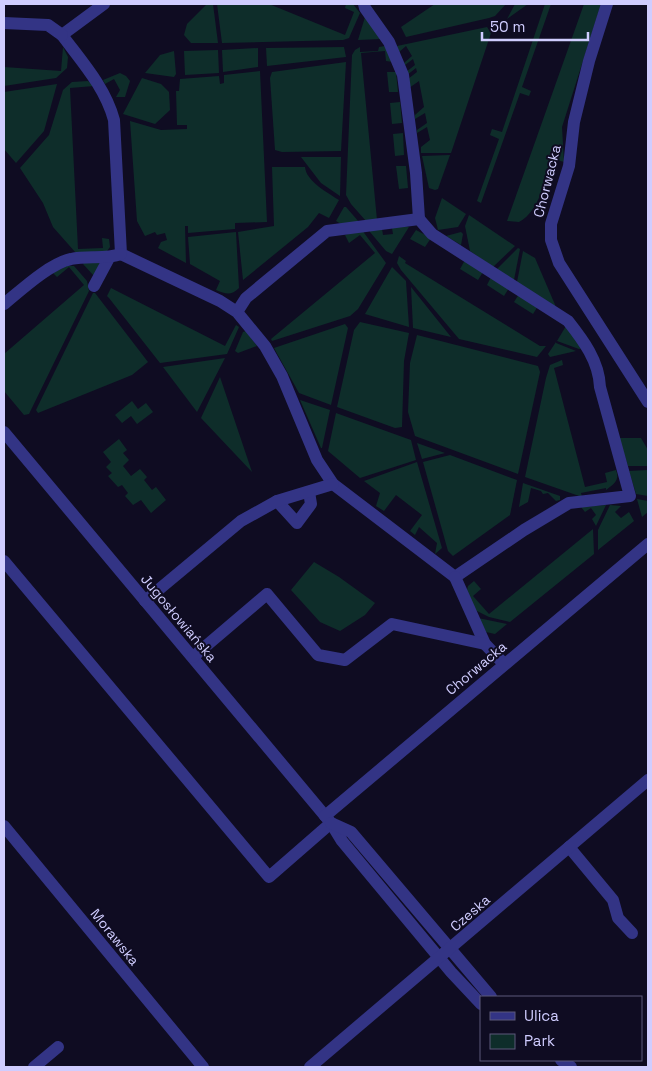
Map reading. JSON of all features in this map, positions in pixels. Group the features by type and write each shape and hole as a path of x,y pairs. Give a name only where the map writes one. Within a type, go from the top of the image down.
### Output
{"street":[{"path":"62,35 104,4"},
{"path":"364,4 389,42 403,75 416,173 418,219 432,234 568,321 577,332 600,372 600,387 630,496 569,503 524,530 455,577"},
{"name":"Chorwacka","path":"607,4 574,122 569,166 551,224 551,240 559,263 648,402"},
{"path":"4,23 48,25 62,35 95,78 110,106 114,120 115,256 94,286"},
{"path":"237,312 246,298 327,231 418,219"},
{"path":"4,304 45,272 70,259 115,256 220,301 237,312 265,346 282,376 317,460 333,484 455,577 485,644 504,664"},
{"name":"Jugosłowiańska","path":"4,432 328,819 342,841 439,958 480,1003"},
{"path":"145,601 241,521 277,501 333,484"},
{"path":"277,501 297,523 311,504 309,492"},
{"name":"Chorwacka","path":"328,819 504,664 648,544"},
{"path":"4,561 268,877 328,819"},
{"path":"193,657 267,594 318,655 345,660 392,624 485,644"},
{"name":"Czeska","path":"310,1067 648,780"},
{"name":"Jugosłowiańska","path":"328,819 351,832 490,996"},
{"name":"Morawska","path":"4,826 202,1067"},
{"path":"570,847 613,900 618,918 632,933"},
{"path":"386,894 396,886"},
{"path":"34,1067 58,1047"}],"green space":[{"path":"207,4 213,4 218,43 191,43 184,35 187,24"},
{"path":"217,4 269,4 345,35 354,12 345,8 346,4 353,4 360,13 349,38 343,40 222,43"},
{"path":"435,4 506,4 495,16 489,18 406,37 401,27"},
{"path":"515,4 528,4 507,19"},
{"path":"545,4 551,4 522,87 531,91 529,96 520,93 481,203 477,201 499,139 490,135 492,129 502,132"},
{"path":"584,4 601,4 562,127 564,162 551,158 541,194 532,210 519,222 507,221"},
{"path":"365,17 381,39 358,40"},
{"path":"487,27 491,33 451,153 421,153 421,147 430,140 427,127 417,133 417,130 427,123 425,113 415,119 415,115 424,107 419,81 409,88 408,79 417,72 416,68 407,75 406,72 415,65 413,59 405,65 404,63 412,56 406,46 399,52 397,46"},
{"path":"385,46 393,62 386,61 385,51 361,53 377,220 366,221 351,204 346,195 352,55 360,47 360,52 378,51 379,47"},
{"path":"63,47 68,57 67,68 56,78 4,86 4,67 61,71"},
{"path":"344,47 346,57 267,66 266,48"},
{"path":"258,48 258,67 223,72 222,50"},
{"path":"218,50 219,73 185,75 184,51"},
{"path":"174,51 176,74 174,77 145,73 160,55"},
{"path":"346,62 341,151 282,152 275,150 270,78 272,72"},
{"path":"260,71 267,222 235,223 235,229 188,233 188,226 185,226 186,263 158,248 161,242 167,240 165,233 157,235 155,232 145,236 137,221 130,121 161,130 187,129 187,125 177,125 176,91 179,91 180,79 219,76 220,84 224,83 224,75"},
{"path":"387,72 396,72 398,92 389,92"},
{"path":"120,73 130,81 125,97 116,97 120,90 114,79 105,84 103,80"},
{"path":"142,78 161,84 169,92 170,110 155,124 123,114"},
{"path":"88,81 94,86 70,88 78,249 103,248 102,238 109,239 110,247 107,251 76,253 53,227 43,203 20,168 49,135 63,90 72,82"},
{"path":"57,84 44,131 16,163 4,149 4,92"},
{"path":"400,102 402,123 392,124 390,103"},
{"path":"403,133 404,155 395,156 393,134"},
{"path":"450,155 438,189 429,188 422,156"},
{"path":"301,157 341,157 340,196 321,183"},
{"path":"396,166 406,166 408,188 399,189"},
{"path":"272,167 305,167 313,182 339,200 329,218 319,213 308,227 243,280 238,232 274,226"},
{"path":"442,198 466,214 458,227 438,230 435,218"},
{"path":"344,207 359,222 341,224 336,221"},
{"path":"469,215 515,246 493,267 470,251 465,226"},
{"path":"409,227 392,254 386,251 370,232 370,230 382,229 383,235 393,234 392,228"},
{"path":"362,230 386,263 358,309 350,316 272,341 271,339 375,253 360,235 349,243 345,235"},
{"path":"416,230 431,238 425,247 410,239"},
{"path":"236,232 239,288 231,293 226,293 216,290 220,281 190,264 188,237"},
{"path":"461,232 463,234 461,245 446,236"},
{"path":"518,248 520,249 514,280 497,269"},
{"path":"523,251 535,258 556,307 517,282"},
{"path":"399,256 406,261 405,263 540,346 546,346 537,357 459,339 401,270 397,263"},
{"path":"465,260 483,272 478,280 460,269"},
{"path":"84,262 100,262 94,276 83,264"},
{"path":"67,266 74,266 87,281 89,291 29,414 24,415 4,391 4,354 84,285 69,267 57,277 53,273"},
{"path":"392,267 406,281 409,327 365,314"},
{"path":"491,277 509,288 504,296 487,285"},
{"path":"411,287 451,337 413,328"},
{"path":"111,288 225,346 236,325 239,327 227,354 160,363 107,296"},
{"path":"93,293 95,293 148,362 132,375 38,413 36,410"},
{"path":"519,294 538,306 533,314 514,302"},
{"path":"360,322 409,333 404,361 402,427 395,428 337,407 354,330"},
{"path":"345,324 348,328 331,405 299,393 274,348"},
{"path":"566,326 583,348 579,349 557,341"},
{"path":"246,331 257,346 238,353 235,351 243,332"},
{"path":"417,335 538,366 540,372 518,474 415,436 408,412 410,363"},
{"path":"556,342 576,351 550,357 548,354"},
{"path":"225,358 197,412 163,367"},
{"path":"562,360 563,365 554,368 585,487 607,482 605,473 616,470 617,473 616,482 612,486 606,490 606,488 581,493 582,497 525,477 550,365"},
{"path":"220,377 252,472 201,418"},
{"path":"300,400 330,410 322,448 321,448"},
{"path":"132,401 138,409 146,403 153,412 137,424 131,416 122,423 115,415"},
{"path":"336,413 411,440 416,460 360,478 328,451"},
{"path":"619,438 641,438 648,450 648,466 628,466"},
{"path":"119,439 127,450 123,453 129,460 123,466 131,476 140,469 147,477 144,480 152,490 156,487 166,500 151,513 141,500 133,505 125,496 128,493 122,485 118,487 108,476 112,473 106,467 111,462 103,452"},
{"path":"417,443 445,453 422,459"},
{"path":"450,455 517,480 510,515 453,556 448,551 423,462"},
{"path":"417,462 442,548 435,554 437,543 419,527 415,535 410,531 422,515 396,495 384,511 376,506 380,493 364,481"},
{"path":"648,470 648,496 636,494 629,471"},
{"path":"523,483 560,496 560,500 556,501 548,493 543,494 541,491 531,488 528,502 519,507"},
{"path":"637,499 648,501 648,512 642,517"},
{"path":"606,505 596,526 592,519 596,515 591,508 585,512 581,507"},
{"path":"610,505 621,506 615,512 621,518 629,512 634,521 598,550 598,530"},
{"path":"593,529 594,554 510,622 489,617 475,610 467,590 468,586 474,581 481,589 473,596 489,614"},
{"path":"314,562 375,603 365,615 340,631 320,622 291,590"},
{"path":"478,618 507,624 495,634 486,632"}]}
